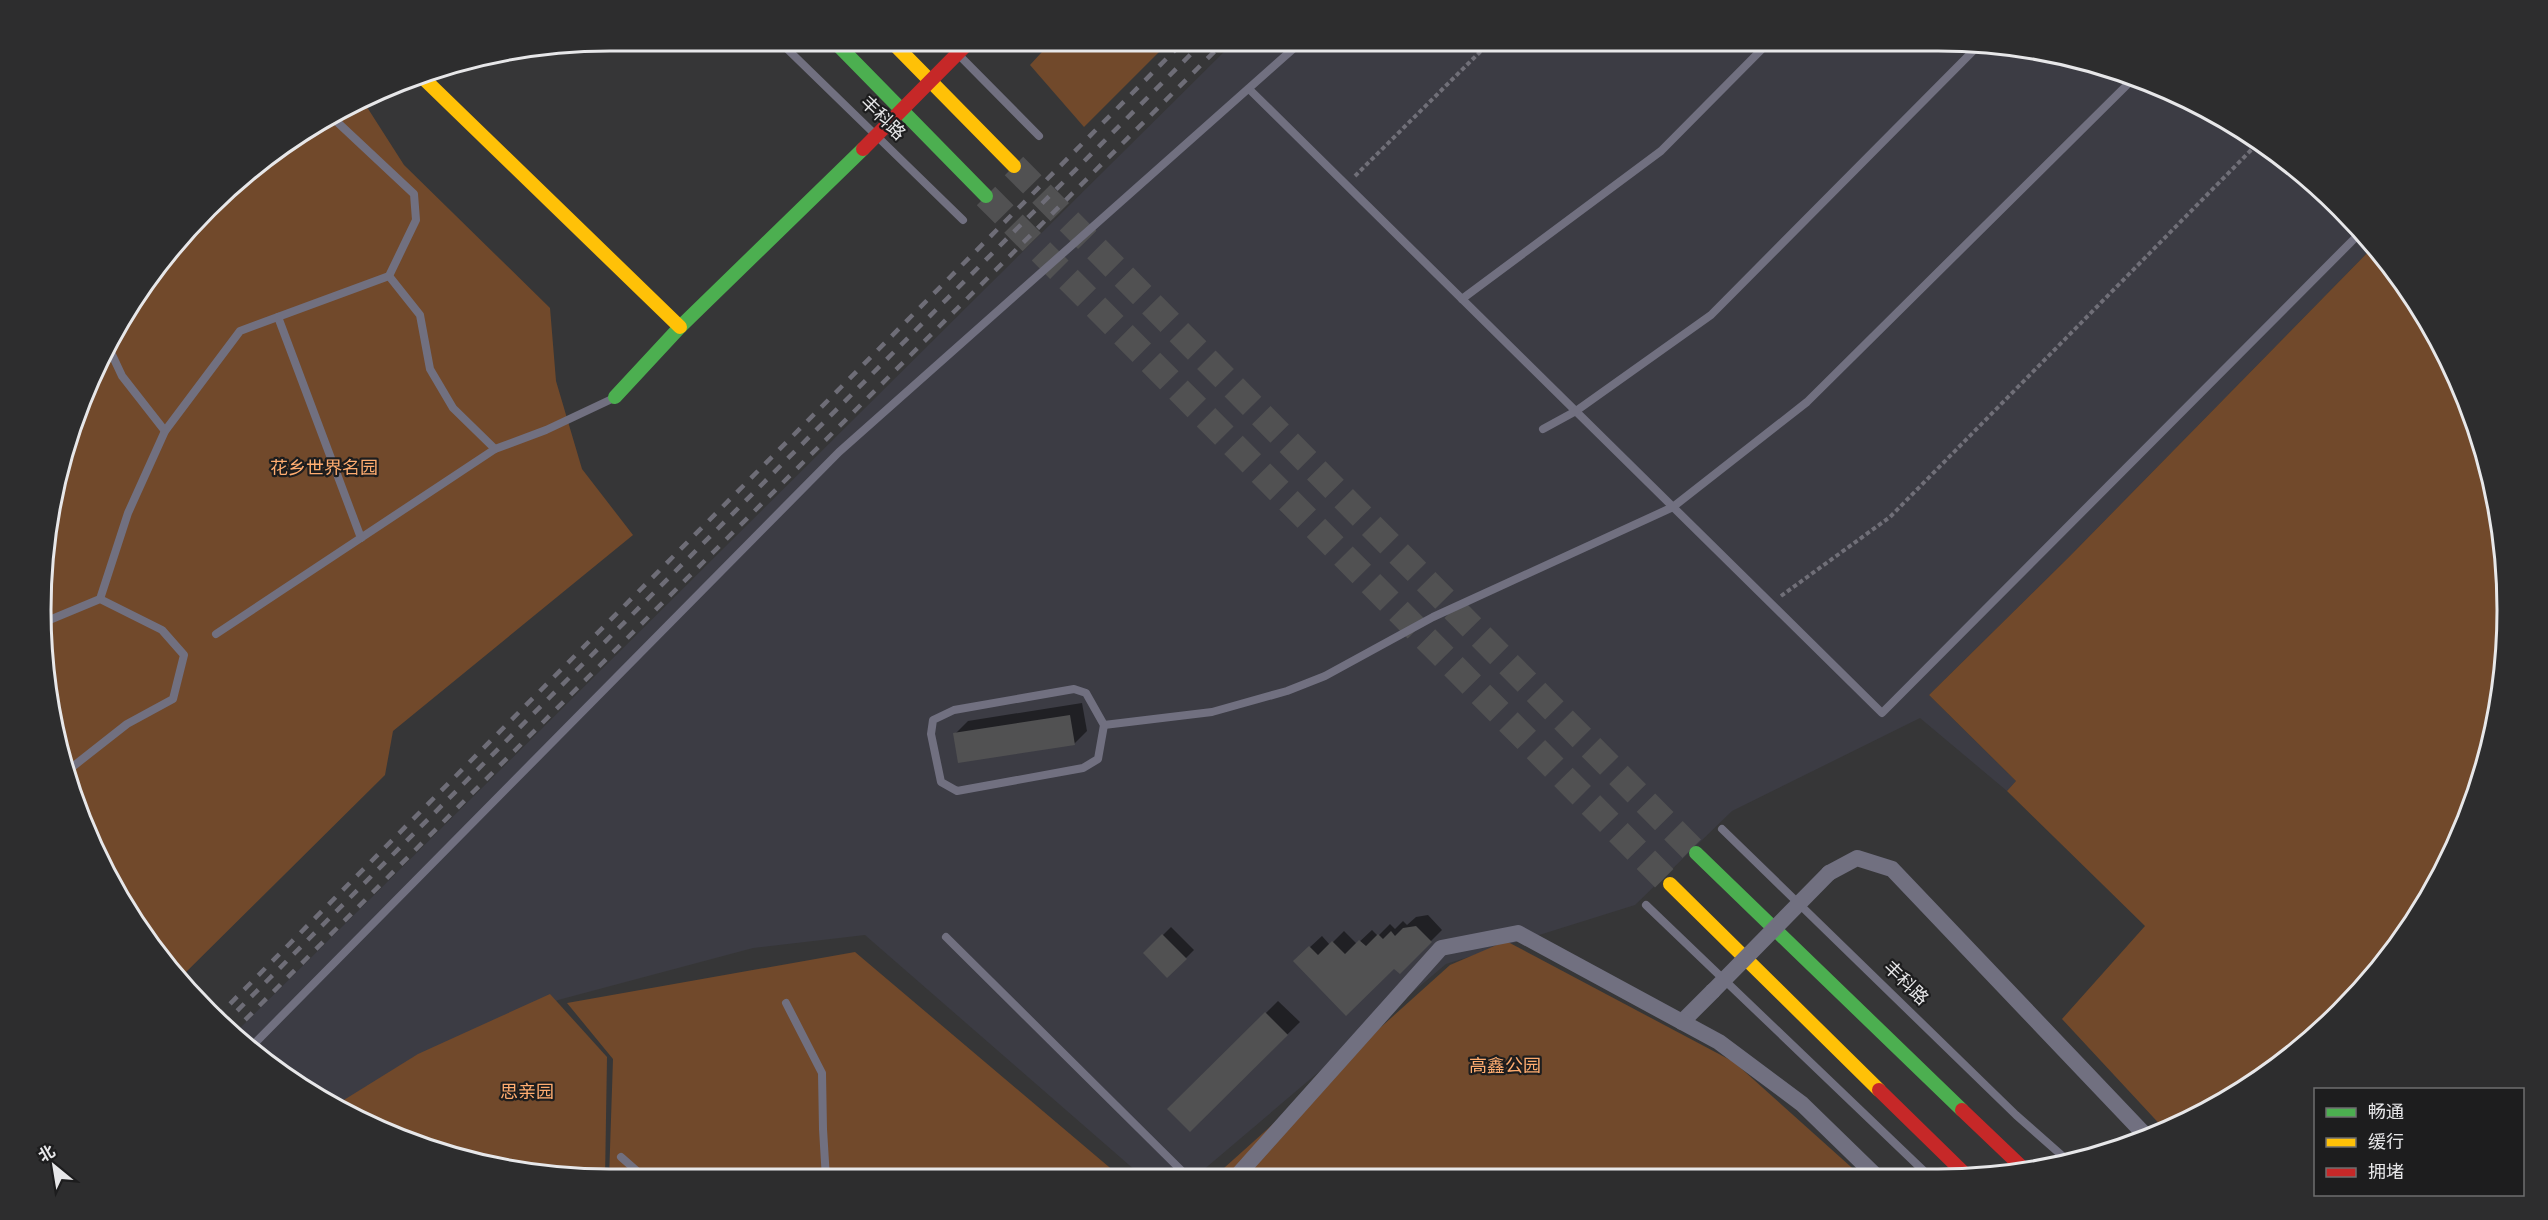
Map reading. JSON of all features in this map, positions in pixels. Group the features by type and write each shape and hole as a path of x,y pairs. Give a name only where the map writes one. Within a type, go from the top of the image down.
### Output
{"main road":[{"name":"丰科路","path":"845,51 986,196"},
{"path":"902,51 1014,166"},
{"path":"615,397 680,327 959,51"},
{"path":"427,82 680,327"},
{"path":"1696,853 2018,1163"},
{"path":"1670,884 1959,1168"}],"street":[{"path":"1682,1022 1829,873 1857,858 1892,869 2141,1130"},
{"path":"1243,1169 1441,948 1518,933 1719,1042 1802,1104 1869,1169"}],"lane":[{"name":"丰科路","path":"790,51 963,220"},
{"path":"956,51 1039,136"},
{"path":"256,1042 839,452 1290,51"},
{"path":"1462,298 1661,151 1759,51"},
{"path":"1543,429 1576,411 1711,315 1972,52"},
{"path":"1104,725 1212,712 1287,691 1325,676 1433,617 1673,507 1808,402 2127,85"},
{"path":"1249,89 1882,713 2355,238"},
{"path":"100,599 128,513 165,431 240,331 389,276 416,220 414,194 337,122"},
{"path":"389,276 420,315 430,369 453,408 495,449"},
{"path":"278,317 361,538"},
{"path":"113,356 122,376 165,431"},
{"path":"216,634 495,449 546,430 615,397"},
{"path":"51,619 100,599 162,630 184,656 173,699 127,724 73,766"},
{"path":"1074,689 1086,693 1104,725 1098,759 1083,768 957,791 940,782 931,734 933,720 954,710 1074,689"},
{"name":"丰科路","path":"1722,830 2016,1115 2061,1155"},
{"path":"1646,905 1922,1169"},
{"path":"946,937 1179,1169"},
{"path":"786,1003 822,1073 825,1169"},
{"path":"621,1157 635,1169"}],"path":[{"path":"1346,185 1480,51"},
{"path":"1771,603 1890,517 2253,148"}],"shaded area":[{"path":"1225,51 1938,51 1975,52 2047,62 2118,81 2152,94 2218,126 2249,145 2307,190 2367,253 2070,556 1929,695 2016,781 2007,791 1920,718 1732,811 1635,905 1446,964 1204,1169 1134,1169 865,935 753,948 558,1000 370,1088 348,1103 299,1075 240,1029"}],"green space":[{"path":"1043,51 1160,51 1084,127 1030,65"},
{"name":"花乡世界名园","path":"367,107 404,165 550,308 556,381 582,469 633,535 393,731 385,775 185,973 145,921 126,890 94,824 81,790 70,755 56,683 51,610 56,537 70,465 94,396 126,330 145,299 190,241 241,190 299,145"},
{"path":"2367,253 2403,299 2439,363 2467,430 2486,501 2496,573 2496,647 2486,719 2478,755 2454,824 2422,890 2403,921 2358,979 2307,1030 2249,1075 2218,1094 2159,1123 2062,1019 2145,926 2007,791 2016,781 1929,695 2070,556"},
{"name":"高鑫公园","path":"1506,941 1734,1062 1853,1169 1223,1169 1450,965"},
{"path":"855,952 1111,1169 609,1169 613,1059 567,1003"},
{"name":"思亲园","path":"550,994 607,1057 605,1169 537,1164 465,1150 396,1126 343,1101 418,1054"}],"building":[{"path":"1070,715 1075,745 958,763 953,733"},
{"path":"1416,926 1432,942 1400,974 1394,969 1346,1016 1293,961 1309,946 1318,955 1332,941 1345,954 1359,940 1366,946 1378,934 1383,939 1391,931 1395,936 1403,928"},
{"path":"1162,934 1187,959 1167,978 1143,953"},
{"path":"1265,1012 1288,1035 1190,1132 1167,1109"}],"tunnel":[{"path":"1014,166 1696,853"},
{"path":"986,196 1670,884"}],"railway":[{"path":"222,1012 1174,51"},
{"path":"229,1019 1194,51"},
{"path":"238,1027 1215,51"}],"traffic: fast":[{"path":"844,51 986,196"},
{"path":"615,397 680,327 863,149"},
{"path":"1696,853 1962,1110"}],"traffic: slow":[{"path":"901,51 1014,166"},
{"path":"427,82 680,327"},
{"path":"1670,884 1879,1090"}],"traffic: jam":[{"path":"863,149 960,51"},
{"path":"1879,1090 1959,1168"},
{"path":"1962,1110 2018,1163"}]}
